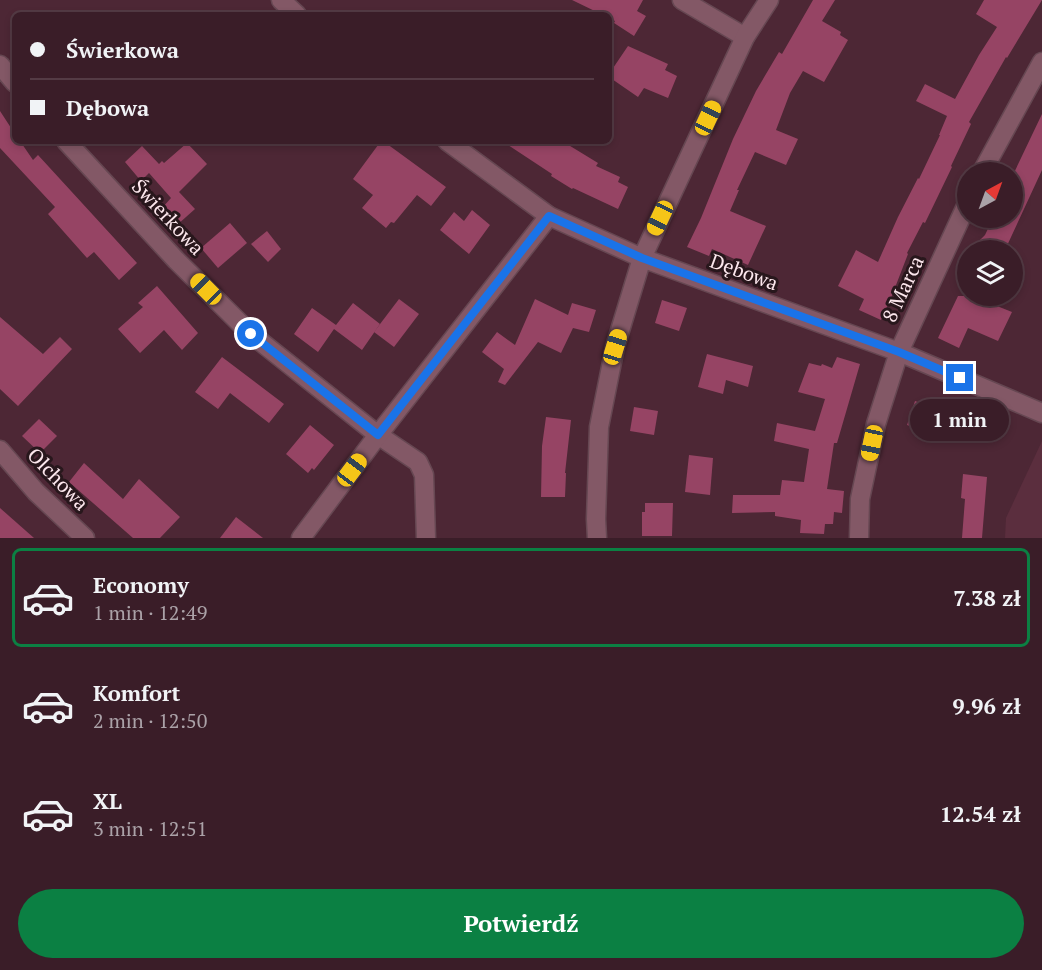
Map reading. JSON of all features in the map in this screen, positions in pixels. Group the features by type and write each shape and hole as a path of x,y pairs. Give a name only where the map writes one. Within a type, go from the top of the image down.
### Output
{"street":[{"path":"281,0 294,12"},
{"path":"682,0 745,37"},
{"path":"597,538 599,427 615,347 642,258 745,37 769,0"},
{"path":"988,162 1042,63"},
{"path":"0,65 12,79"},
{"name":"Świerkowa","path":"69,144 177,260 251,334 378,435 418,462 424,475 426,538"},
{"name":"Dębowa","path":"451,144 549,216 642,258 899,352 1042,413"},
{"path":"301,538 378,435 549,216"},
{"name":"8 Marca","path":"859,538 860,499 874,435 899,352 957,226"},
{"name":"Olchowa","path":"0,450 36,492 85,538"}],"shaded area":[{"path":"1042,441 1042,538 1005,538 1006,518"}],"building":[{"path":"572,0 643,0 637,11 646,16 634,36 614,23 612,12 597,12"},
{"path":"813,0 835,0 822,21 841,32 840,35 848,40 824,82 803,71 790,93 776,130 798,139 786,165 755,152 737,190 739,190 730,211 766,226 748,265 712,249 709,256 687,247 756,91 779,52 782,54"},
{"path":"984,0 1042,0 969,122 971,124 952,167 925,223 923,222 907,253 881,320 859,310 864,299 838,286 856,250 878,262 947,116 916,101 925,84 955,99 997,27 976,14"},
{"path":"628,46 668,64 665,70 677,76 668,98 644,88 638,97 612,79 612,70"},
{"path":"0,111 12,129 12,144 22,144 33,160 38,155 137,263 119,280 94,252 87,258 48,214 55,207 0,148"},
{"path":"1042,114 1042,170 1023,211 1023,162 1019,162"},
{"path":"188,144 207,164 179,192 195,209 177,225 162,208 171,198 149,173 141,181 125,162 142,146 159,164 162,161 164,163"},
{"path":"379,144 387,144 446,187 431,206 417,195 394,223 391,222 386,228 362,208 373,195 353,179"},
{"path":"507,144 567,144 598,163 596,166 620,177 618,182 628,187 618,209 572,189 551,176 552,174"},
{"path":"472,210 490,225 469,254 440,230 454,212 464,221"},
{"path":"230,223 247,243 218,268 201,248"},
{"path":"988,228 1015,228 1010,240 980,240"},
{"path":"267,231 281,249 268,262 251,244"},
{"path":"157,286 198,333 182,350 164,330 140,353 118,329 143,307 138,303"},
{"path":"957,298 957,306 997,306 1012,312 998,341 968,328 959,348 938,338"},
{"path":"399,299 419,314 394,347 374,332"},
{"path":"535,299 568,315 572,303 596,310 589,332 573,328 561,353 538,342 505,385 498,382 504,369 482,352 497,332 515,345"},
{"path":"662,300 687,308 679,331 655,323"},
{"path":"353,303 380,324 362,350 334,329 318,352 294,334 312,308 336,325"},
{"path":"0,317 43,354 60,337 72,349 18,406 0,389"},
{"path":"707,354 753,366 748,387 726,380 723,394 698,387"},
{"path":"222,357 284,404 269,423 230,393 218,409 195,392"},
{"path":"837,357 860,364 837,443 834,443 827,489 844,491 842,513 834,512 833,524 825,524 824,534 800,533 801,520 775,516 775,512 732,513 733,495 780,495 782,480 804,482 809,449 774,441 777,423 815,431 825,399 798,392 809,363 832,368"},
{"path":"915,401 937,409 930,433 907,425"},
{"path":"634,407 658,411 654,435 630,431"},
{"path":"546,417 571,420 565,473 565,497 541,497 542,446"},
{"path":"39,419 57,436 40,453 22,436"},
{"path":"310,425 334,445 314,470 312,468 308,473 286,454"},
{"path":"689,455 713,458 710,495 685,492"},
{"path":"84,463 123,499 139,479 180,517 160,538 133,538 69,482"},
{"path":"963,474 987,477 982,538 962,538 965,499 961,498"},
{"path":"645,503 673,503 672,536 642,536 642,512 645,512"},
{"path":"0,508 34,538 0,538"},
{"path":"236,517 263,538 220,538"}],"route":[{"path":"251,334 378,435 549,216 642,258 899,352 960,378"}]}
